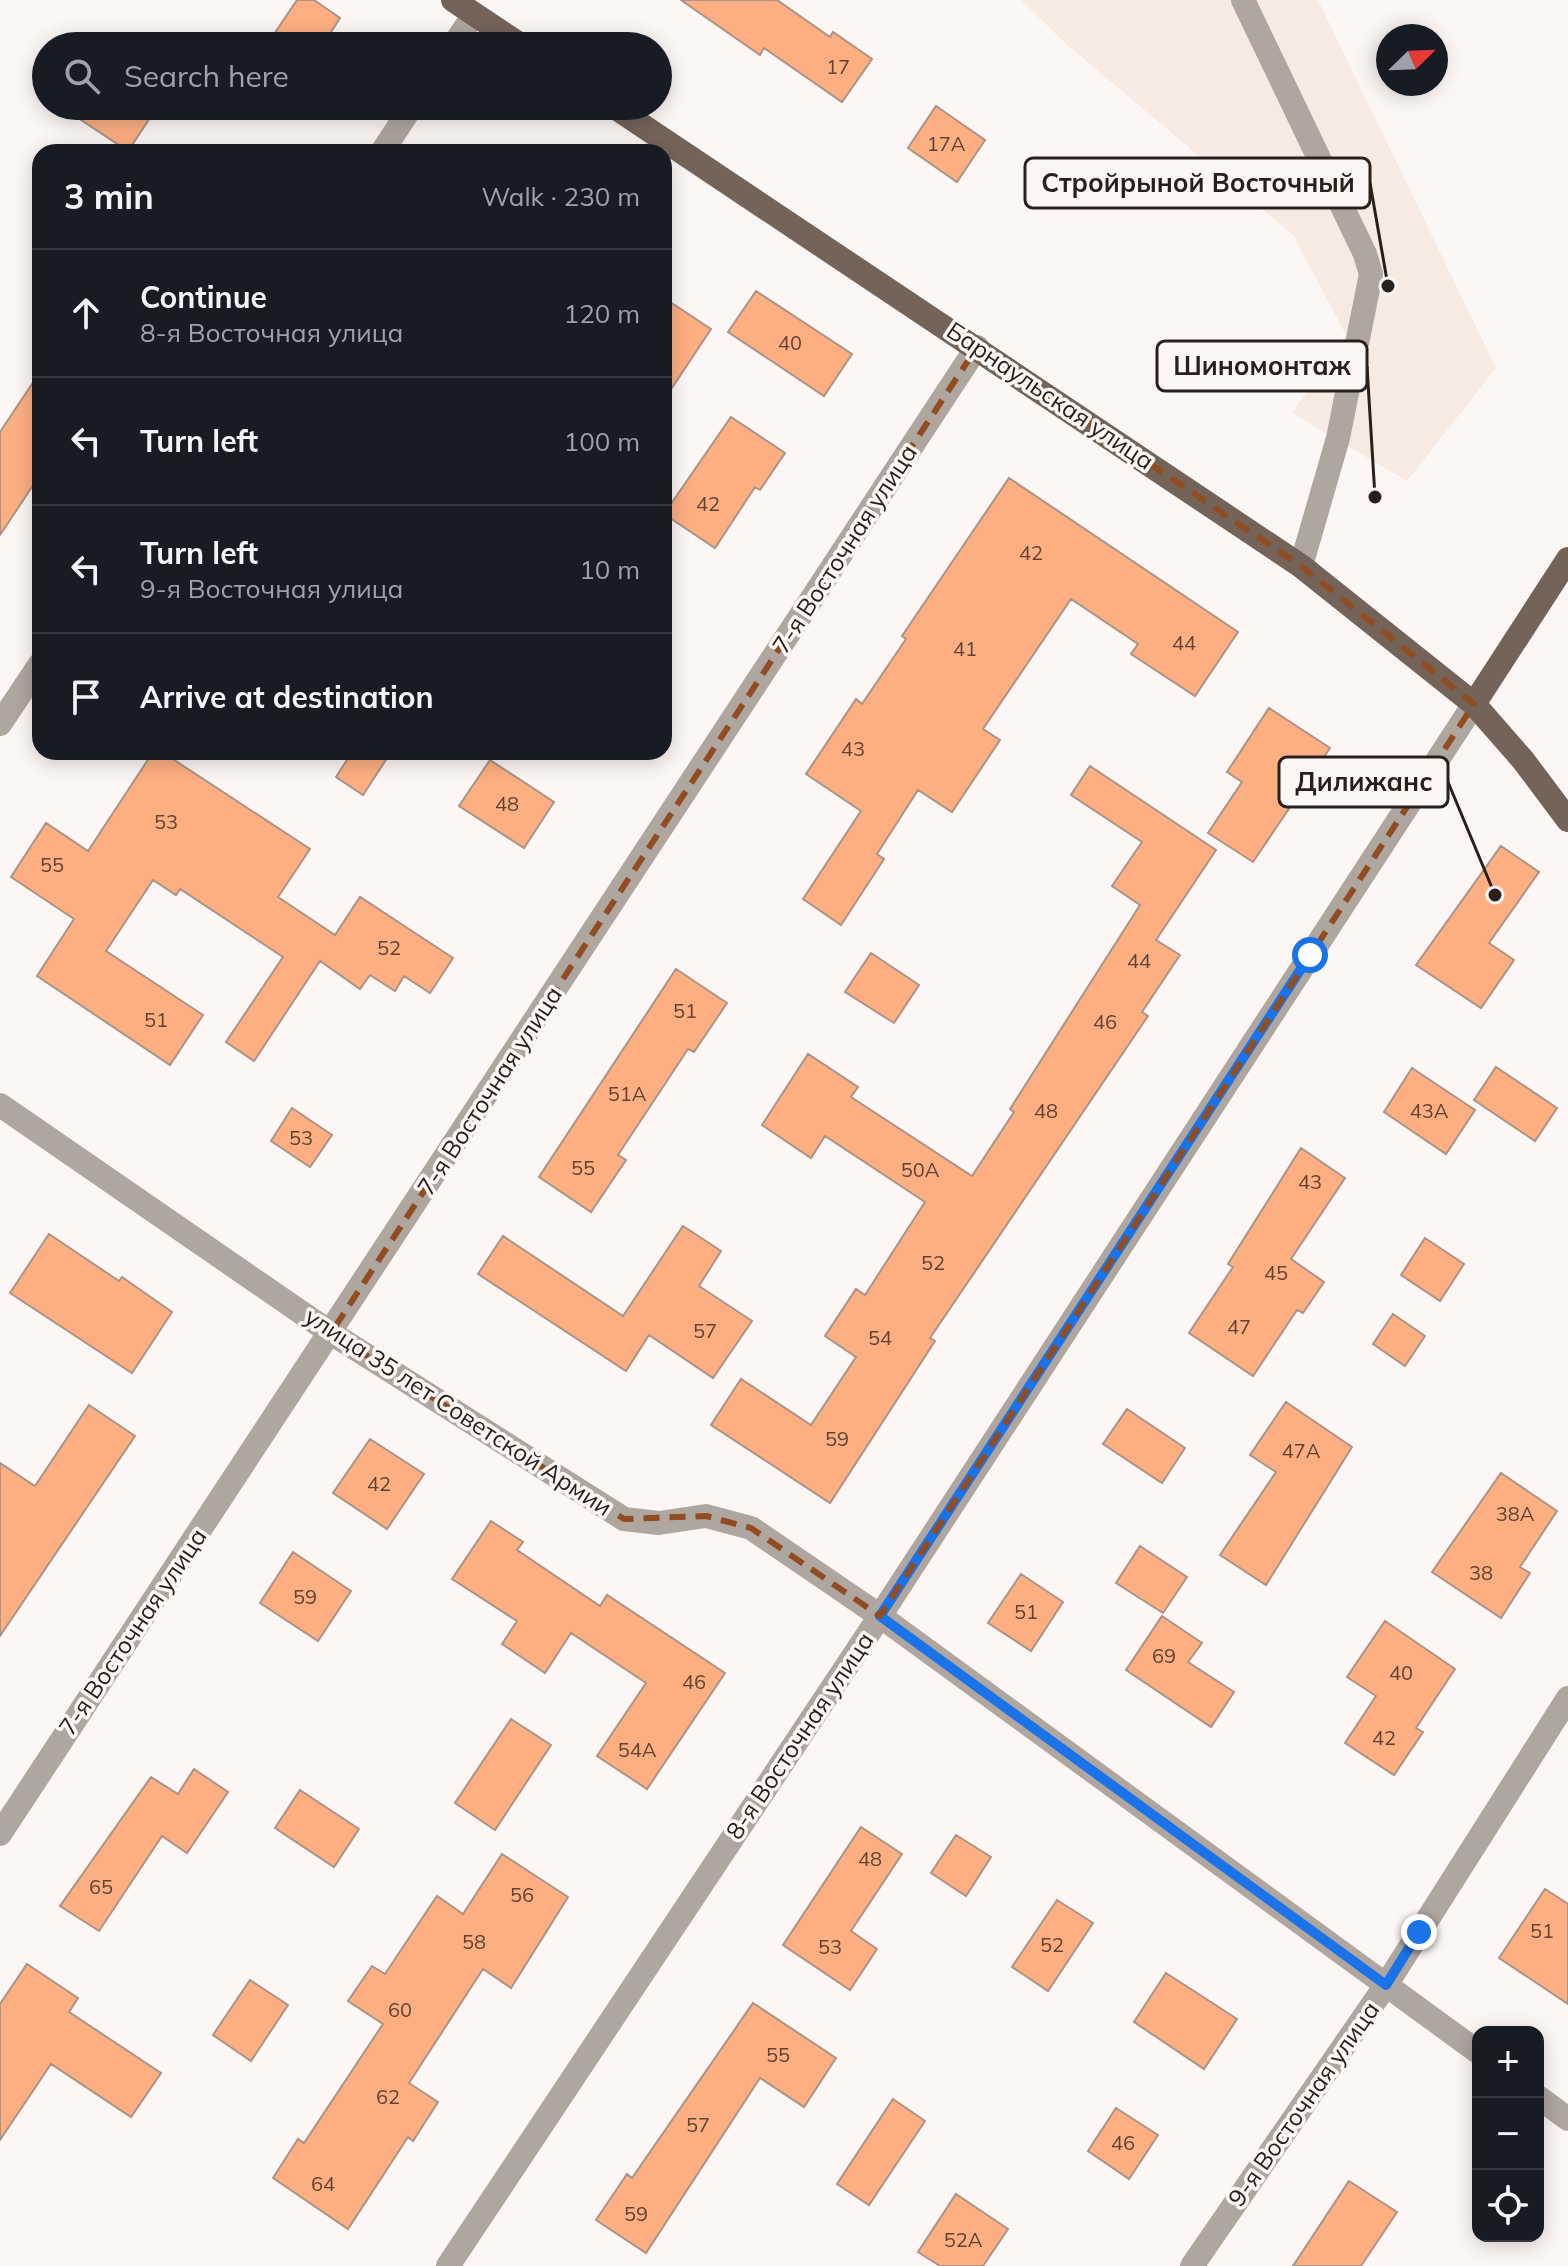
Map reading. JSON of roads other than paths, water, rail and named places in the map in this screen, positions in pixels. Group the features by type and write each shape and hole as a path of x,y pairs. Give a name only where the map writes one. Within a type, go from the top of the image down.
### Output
{"main road":[{"path":"453,0 501,32"},
{"name":"Барнаульская улица","path":"634,120 670,144"},
{"name":"Барнаульская улица","path":"672,145 1301,566 1474,704 1523,760 1568,820"},
{"name":"8-я Восточная улица","path":"1474,704 1568,559"}],"street":[{"path":"1243,0 1365,254 1371,274 1338,438 1301,566"},
{"path":"462,32 474,14"},
{"path":"387,144 403,120"},
{"name":"7-я Восточная улица","path":"0,1834 977,347"},
{"path":"0,724 32,676"},
{"name":"8-я Восточная улица","path":"448,2266 880,1616 1474,704"},
{"name":"улица 35 лет Советской Армии","path":"0,1105 331,1333 624,1519 659,1523 706,1516 751,1528 880,1616 1472,2048"},
{"name":"9-я Восточная улица","path":"1192,2266 1386,1985 1568,1698"},
{"path":"1539,2098 1568,2119"}],"place":[{"name":"Стройрыной Восточный","path":"1388,286"},
{"name":"Шиномонтаж","path":"1375,497"},
{"name":"Дилижанс","path":"1495,895"}]}
